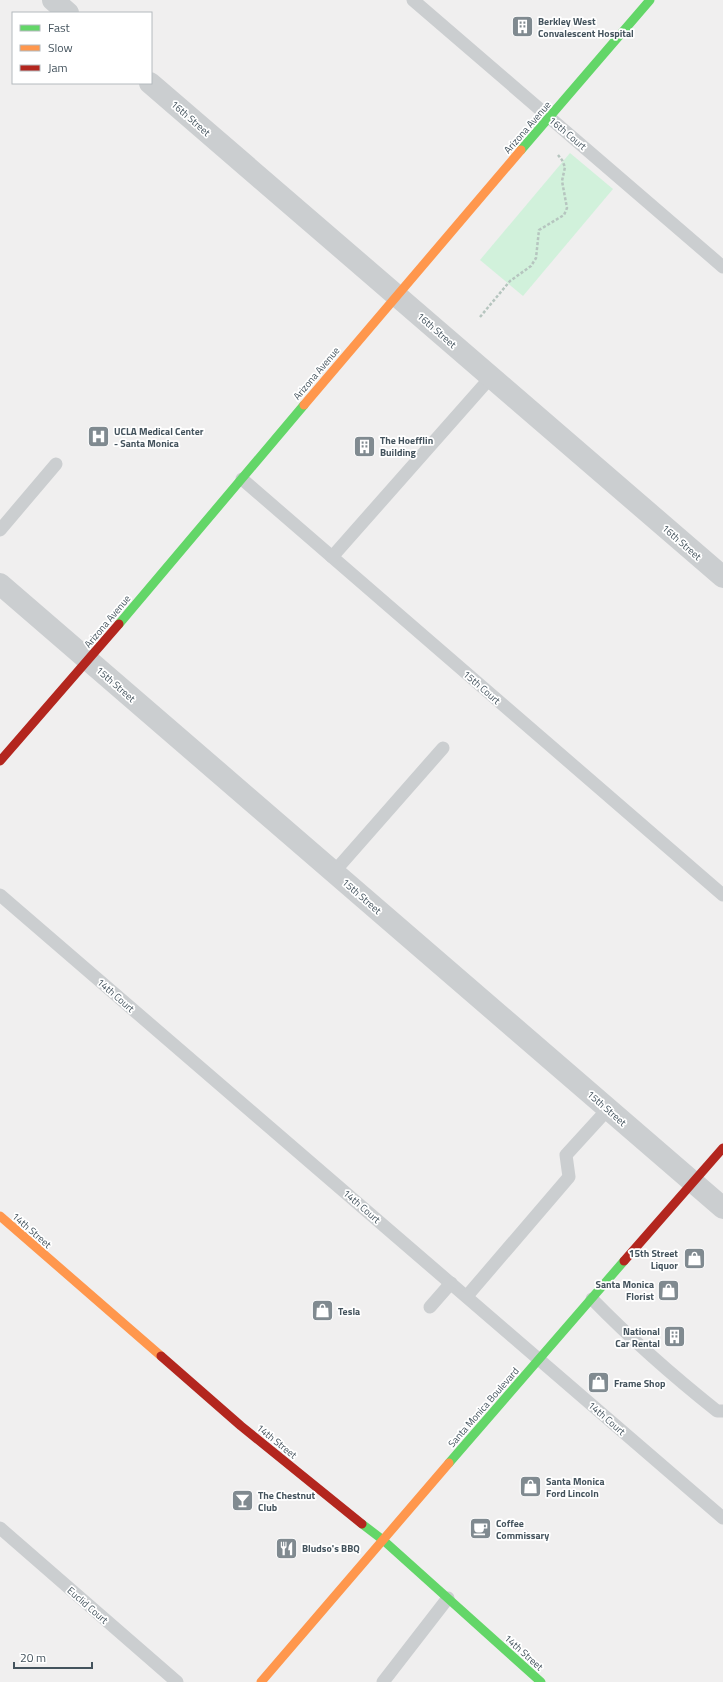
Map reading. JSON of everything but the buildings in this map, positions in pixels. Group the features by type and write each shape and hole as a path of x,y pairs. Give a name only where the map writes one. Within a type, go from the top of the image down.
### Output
{"street":[{"path":"53,0 67,12"},
{"name":"Arizona Avenue","path":"0,761 88,660 397,295 650,0"},
{"name":"16th Street","path":"151,84 723,577"},
{"name":"15th Street","path":"0,584 723,1208"},
{"name":"Santa Monica Boulevard","path":"261,1682 723,1148"},
{"name":"14th Street","path":"0,1216 245,1429 383,1540 541,1682"}],"lane":[{"name":"16th Court","path":"413,0 723,267"},
{"path":"332,557 491,377"},
{"path":"0,530 56,464"},
{"name":"15th Court","path":"242,479 723,895"},
{"path":"334,872 443,748"},
{"name":"14th Court","path":"0,895 723,1518"},
{"path":"467,1296 569,1177 566,1155 608,1109"},
{"path":"430,1307 451,1283"},
{"path":"592,1299 626,1334 659,1363 717,1411 723,1411"},
{"name":"Euclid Court","path":"0,1528 177,1682"},
{"path":"384,1682 448,1598"}],"path":[{"path":"480,317 510,281 531,266 536,258 539,230 564,215 567,208 562,181 566,167 558,155"}],"green space":[{"path":"570,153 613,189 523,296 480,260"}],"traffic: fast":[{"path":"521,150 650,0"},
{"path":"119,624 304,405"},
{"path":"449,1463 624,1261"},
{"path":"362,1524 383,1540 541,1682"}],"traffic: slow":[{"path":"304,405 521,150"},
{"path":"0,1216 161,1356"},
{"path":"261,1682 449,1463"}],"traffic: jam":[{"path":"0,761 119,624"},
{"path":"624,1261 723,1148"},
{"path":"161,1356 241,1426 362,1524"}],"place":[{"name":"Berkley West Convalescent Hospital","path":"523,27"},
{"name":"UCLA Medical Center - Santa Monica","path":"99,437"},
{"name":"The Hoefflin Building","path":"364,446"},
{"name":"15th Street Liquor","path":"694,1259"},
{"name":"Santa Monica Florist","path":"669,1290"},
{"name":"Tesla","path":"322,1311"},
{"name":"National Car Rental","path":"675,1337"},
{"name":"Frame Shop","path":"599,1383"},
{"name":"Santa Monica Ford Lincoln","path":"531,1487"},
{"name":"The Chestnut Club","path":"243,1501"},
{"name":"Coffee Commissary","path":"480,1529"},
{"name":"Bludso's BBQ","path":"286,1548"}]}
